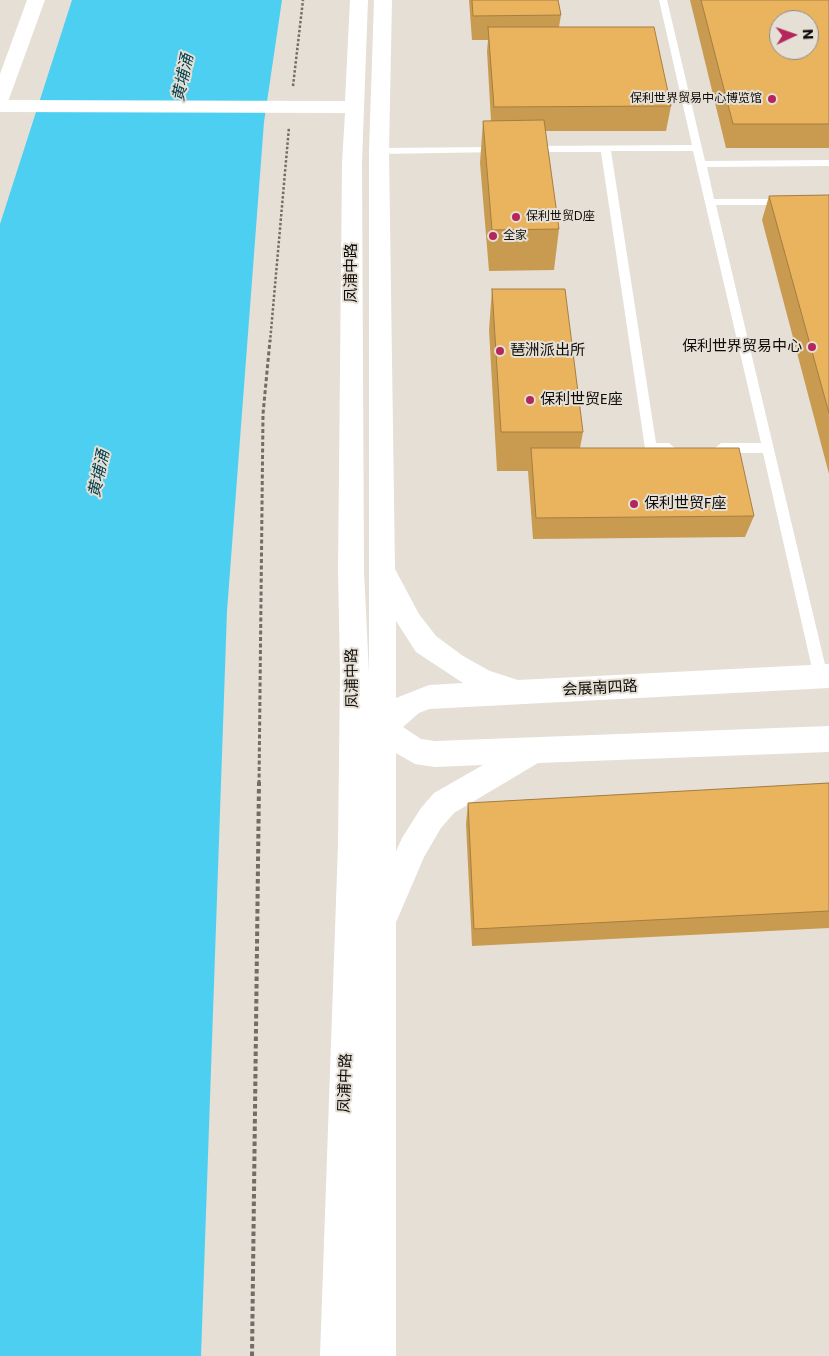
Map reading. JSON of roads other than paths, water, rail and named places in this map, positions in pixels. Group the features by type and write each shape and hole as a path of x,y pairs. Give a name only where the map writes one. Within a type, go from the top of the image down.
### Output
{"street":[{"path":"0,99 36,0"},
{"name":"凤浦中路","path":"339,1356 354,788 354,672 351,561 354,107 359,0"},
{"name":"凤浦中路","path":"377,1356 383,660 379,151 383,0"},
{"path":"0,106 354,107"},
{"path":"381,567 410,622 426,644 453,664 483,681 524,693"},
{"path":"354,672 382,729 415,751 435,754 532,752 829,739"},
{"name":"会展南四路","path":"354,788 382,729 409,704 429,697 825,676"},
{"path":"380,923 413,848 431,818 444,803 532,752"}],"lane":[{"path":"663,0 768,448 825,676"},
{"path":"606,148 651,448 680,448"},
{"path":"379,151 697,148"},
{"path":"702,164 829,163"},
{"path":"710,202 799,202"},
{"path":"709,448 768,448"}],"water":[{"name":"黄埔涌","path":"72,0 282,0 264,122 227,611 201,1356 0,1356 0,224"}],"place":[{"name":"保利世界贸易中心博览馆","path":"772,99"},
{"name":"保利世贸D座","path":"516,217"},
{"name":"全家","path":"493,236"},
{"name":"保利世界贸易中心","path":"812,347"},
{"name":"琶洲派出所","path":"500,351"},
{"name":"保利世贸E座","path":"530,400"},
{"name":"保利世贸F座","path":"634,504"}]}
